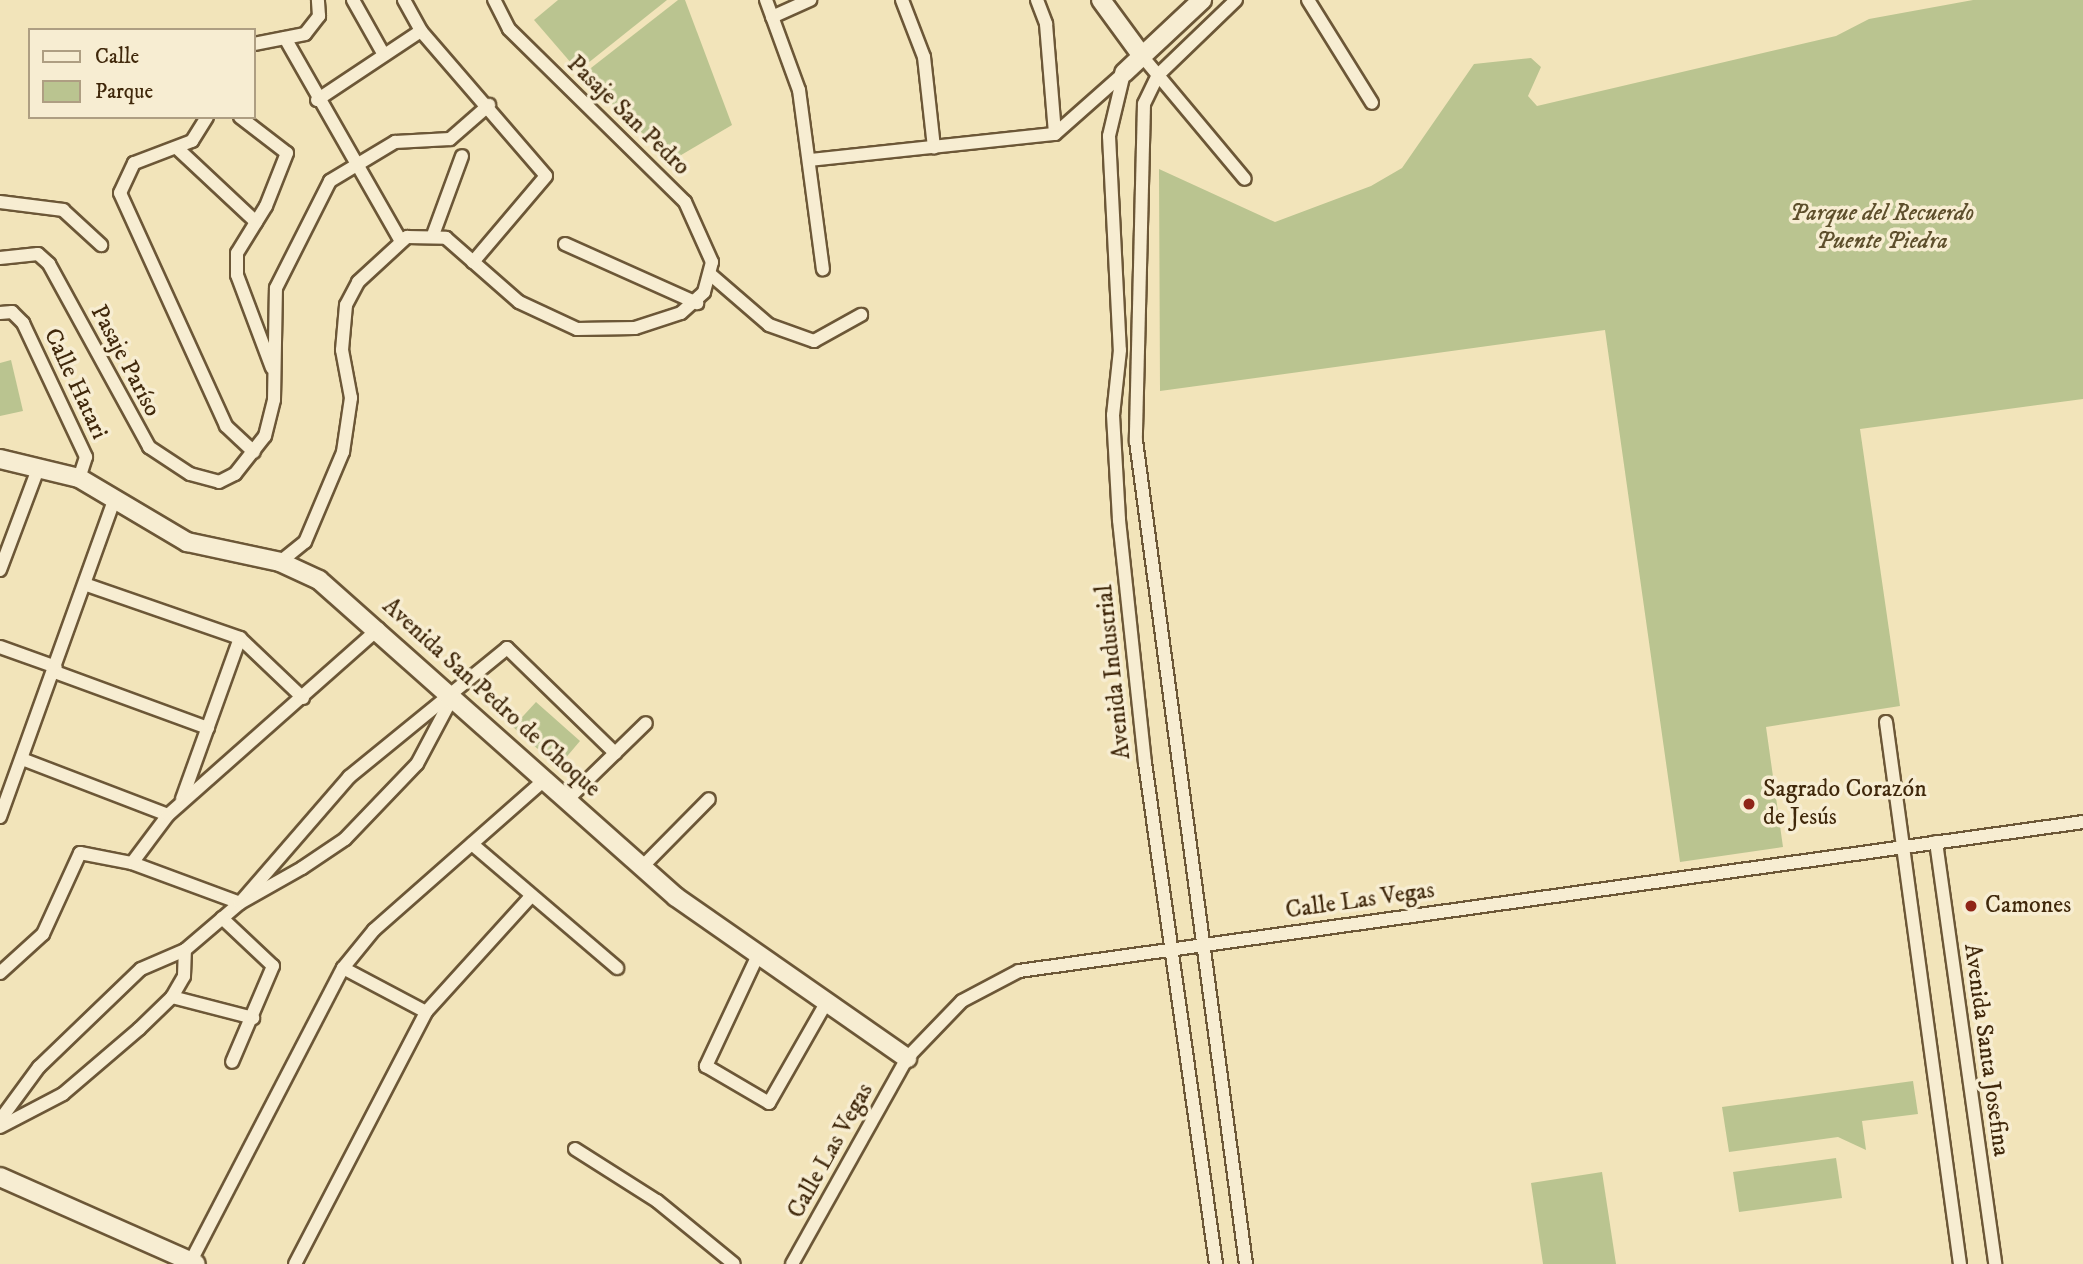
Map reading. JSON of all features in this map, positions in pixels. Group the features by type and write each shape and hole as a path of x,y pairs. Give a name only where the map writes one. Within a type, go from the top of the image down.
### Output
{"street":[{"path":"256,44 285,38 315,24 318,0"},
{"path":"353,0 384,55"},
{"path":"404,0 421,32 489,105 545,176 473,262"},
{"name":"Pasaje San Pedro","path":"494,0 509,29 685,202 707,243 710,274"},
{"path":"766,0 799,90 823,269"},
{"path":"772,17 810,0"},
{"path":"902,0 923,57 934,147"},
{"path":"1037,0 1046,24 1055,134"},
{"path":"1101,0 1142,56 1245,179"},
{"path":"810,160 1055,134 1202,0"},
{"path":"1236,0 1158,75 1140,130 1136,441 1200,945 1246,1264"},
{"path":"1308,0 1372,103"},
{"path":"317,100 421,32"},
{"path":"285,38 352,164 401,241"},
{"name":"Avenida Industrial","path":"1124,73 1110,136 1120,350 1114,415 1119,520 1216,1264"},
{"name":"Pasaje Paríso","path":"0,258 38,254 64,290 149,447 190,474 219,482 254,452 271,421 276,288 310,212 330,181 352,164 395,142 450,139 489,105"},
{"path":"206,119 202,133 178,149 134,163 120,193 226,426 254,452"},
{"path":"243,119 287,153 256,222 237,253 237,275 272,368"},
{"path":"178,149 256,222"},
{"path":"433,235 462,156"},
{"path":"0,201 63,210 101,245"},
{"path":"280,562 305,542 343,452 351,398 342,350 346,305 358,282 401,241 433,235 473,262 519,302 577,329 635,328 696,303 710,274 769,325 814,341 861,315"},
{"path":"565,244 696,303"},
{"name":"Calle Hatari","path":"6,313 86,457 79,478"},
{"name":"Avenida San Pedro de Choque","path":"0,459 39,466 79,478 187,542 280,562 328,586 378,629 451,700 642,867 758,955 907,1058"},
{"path":"0,570 39,466"},
{"path":"0,815 87,585 114,500"},
{"path":"87,585 240,638 303,698"},
{"path":"132,863 168,815 378,629"},
{"path":"181,803 240,638"},
{"path":"0,647 208,728"},
{"path":"240,903 349,777 451,700 507,648 615,753"},
{"path":"0,1120 39,1067 141,969 185,950 240,903 345,839 417,764 451,700"},
{"path":"1886,722 1960,1264"},
{"path":"566,800 646,723"},
{"path":"22,759 168,815"},
{"path":"0,1177 194,1263 343,968 373,930 544,780"},
{"path":"642,867 709,799"},
{"name":"Calle Las Vegas","path":"792,1264 907,1058 962,1001 1019,971 2083,822"},
{"name":"Avenida Santa Josefina","path":"1936,842 1995,1264"},
{"path":"472,844 617,968"},
{"path":"0,973 43,934 80,853 132,863 240,903"},
{"path":"295,1264 426,1012 531,896"},
{"path":"222,918 273,966 232,1062"},
{"path":"0,1127 63,1094 172,997 184,976 185,950"},
{"path":"758,955 706,1066 769,1103 826,1003"},
{"path":"343,968 426,1012"},
{"path":"172,997 253,1018"},
{"path":"575,1149 657,1201 734,1264"}],"green space":[{"path":"558,0 667,0 578,71 534,20"},
{"path":"678,0 685,0 732,125 671,161 582,75"},
{"name":"Parque del Recuerdo Puente Piedra","path":"1973,0 2083,0 2083,399 1860,429 1900,706 1766,727 1783,847 1680,862 1605,330 1160,391 1159,169 1275,222 1371,186 1402,168 1474,64 1531,58 1541,67 1528,96 1537,106 1836,36 1869,19"},
{"path":"11,360 23,411 0,416 0,363"},
{"path":"536,702 580,741 558,767 513,727"},
{"path":"1913,1081 1918,1114 1862,1121 1866,1150 1838,1137 1729,1152 1722,1107"},
{"path":"1836,1158 1842,1198 1739,1212 1733,1172"},
{"path":"1602,1172 1616,1264 1543,1264 1531,1183"}],"place":[{"name":"Sagrado Corazón de Jesús","path":"1749,804"},
{"name":"Camones","path":"1971,906"}]}
